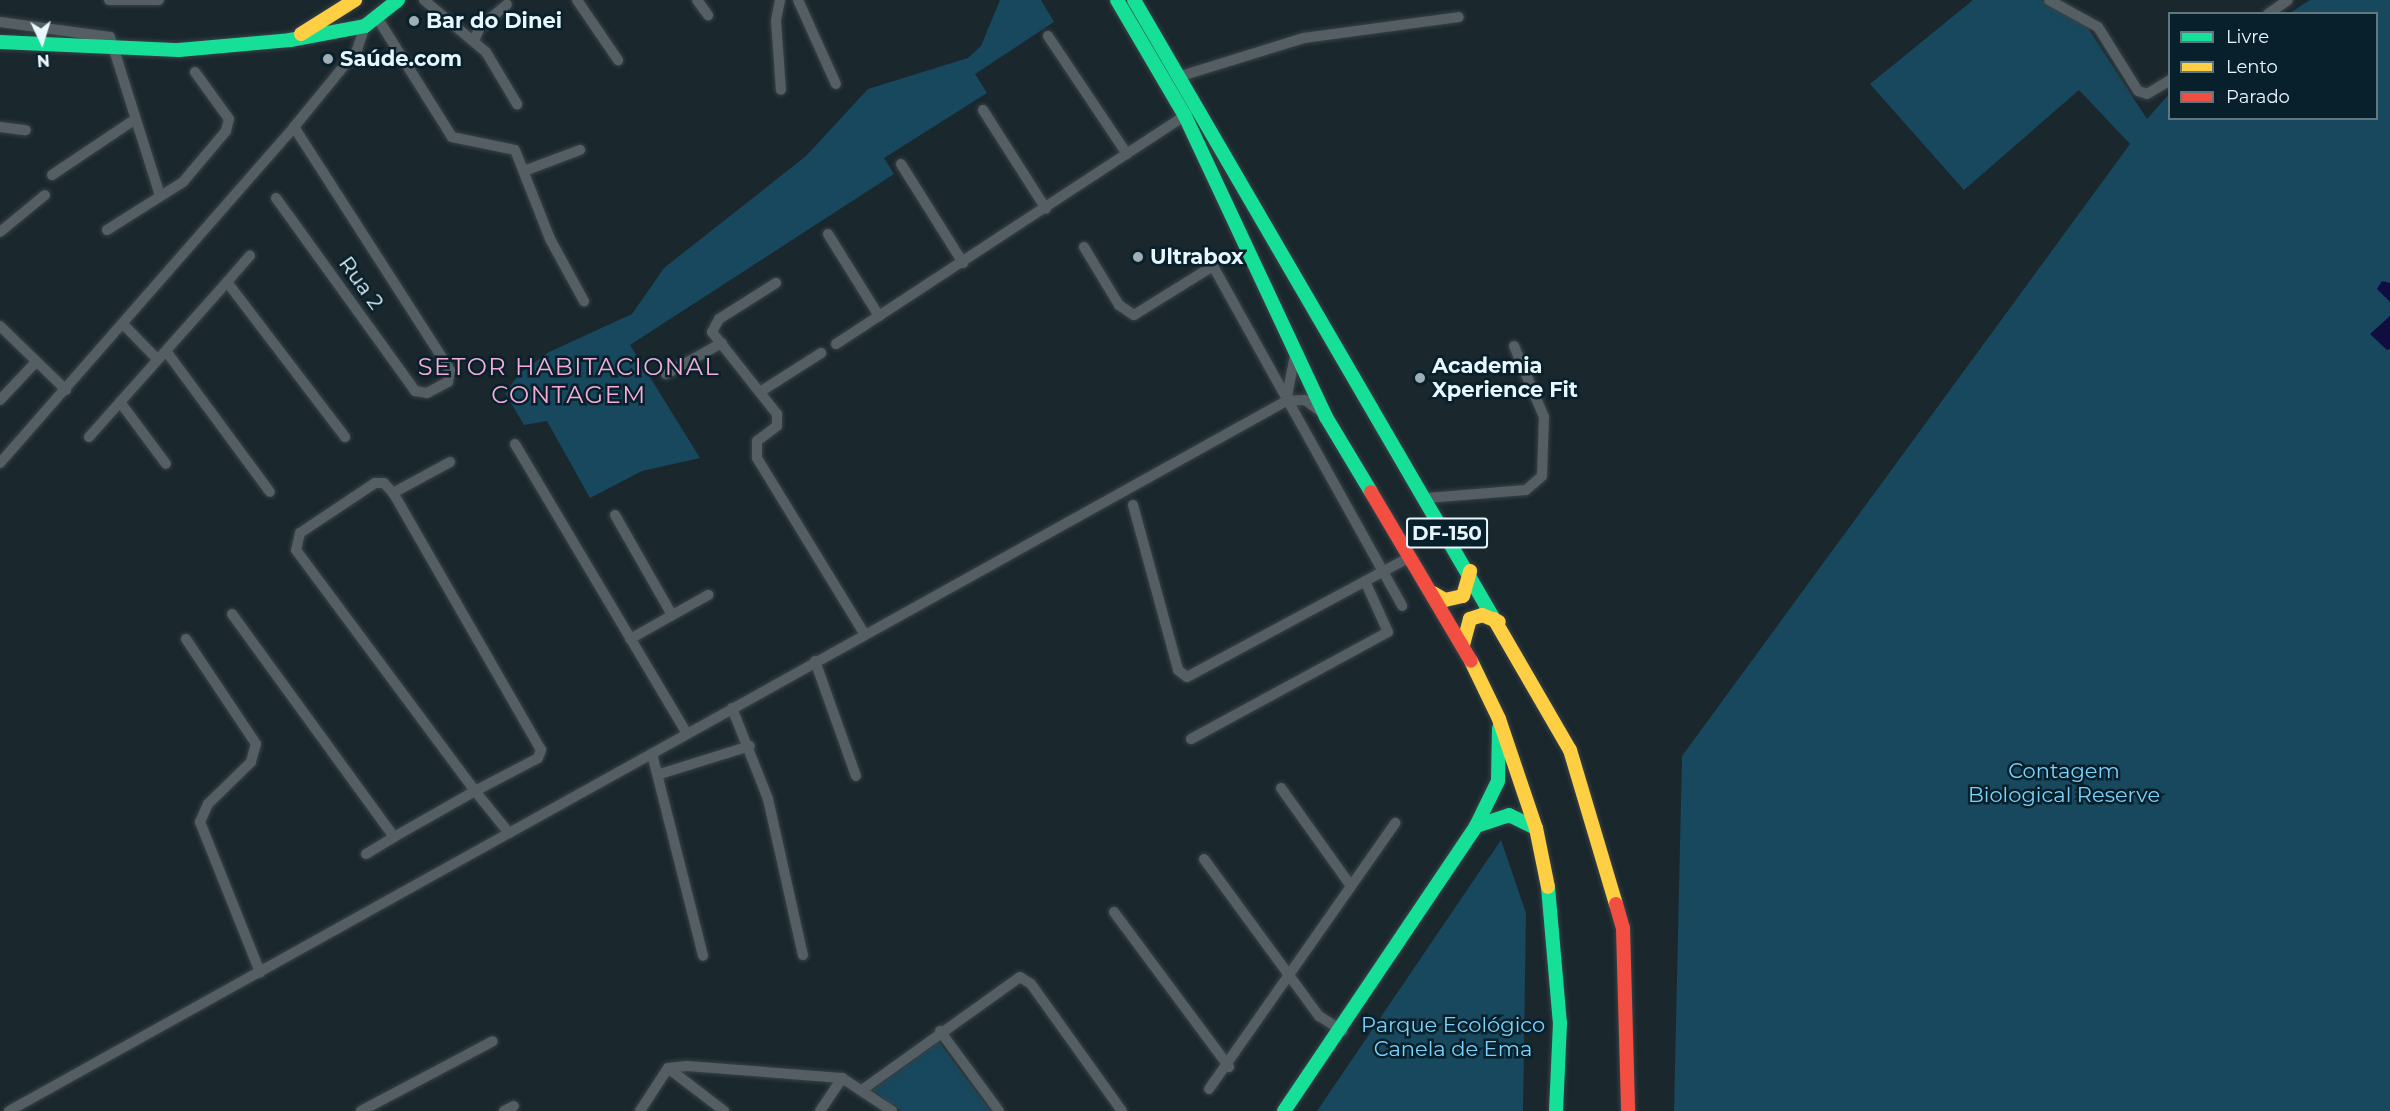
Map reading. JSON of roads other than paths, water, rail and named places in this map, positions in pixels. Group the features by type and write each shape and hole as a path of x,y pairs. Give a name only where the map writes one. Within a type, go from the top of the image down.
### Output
{"main road":[{"path":"291,40 356,0"},
{"path":"378,0 380,17"},
{"path":"0,42 113,50 291,40 345,32 365,26 380,17 398,0"},
{"name":"DF-150","path":"1117,0 1185,116 1326,417 1463,645 1499,719 1536,828 1556,934 1556,1111"},
{"name":"DF-150","path":"1134,0 1181,76 1470,571 1570,750 1610,873 1627,962 1628,1111"},
{"path":"338,12 345,32"},
{"path":"1433,593 1445,600 1463,596 1470,571"},
{"path":"1463,645 1470,619 1482,615 1499,622"},
{"path":"1284,1111 1343,1031 1476,826 1498,781 1499,719"},
{"path":"1476,826 1509,815 1536,828"}],"street":[{"path":"109,0 159,0"},
{"path":"424,0 474,41 517,104"},
{"path":"578,0 618,60"},
{"path":"697,0 708,15"},
{"path":"780,0 781,90"},
{"path":"798,0 837,84"},
{"path":"2271,12 2288,0"},
{"path":"2057,2 2098,27 2138,91 2147,94 2168,81"},
{"path":"474,41 480,27 507,4"},
{"path":"380,17 452,136 511,146 524,171 550,238 584,301"},
{"path":"1181,76 1304,38 1459,17"},
{"path":"0,22 100,32 110,37 134,120 160,196"},
{"path":"0,464 294,127 357,50 365,26"},
{"path":"345,32 357,50"},
{"path":"1048,36 1127,154"},
{"path":"107,230 189,176 228,125 195,72"},
{"path":"983,110 1046,209"},
{"path":"836,344 1046,209 1185,116"},
{"path":"52,175 134,120"},
{"path":"0,127 26,130"},
{"name":"Rua 2","path":"276,198 415,391 427,393 444,385 450,370 294,127"},
{"path":"524,171 580,150"},
{"path":"901,164 963,263"},
{"path":"0,232 45,195"},
{"path":"828,234 879,316"},
{"path":"1084,247 1119,305 1134,315 1213,266 1402,606"},
{"path":"88,437 250,256"},
{"path":"227,282 345,437"},
{"path":"776,283 713,324 712,332 763,390 778,420 757,441 757,458 864,633"},
{"path":"123,324 157,359"},
{"path":"0,326 34,364 66,390"},
{"path":"666,374 722,343"},
{"path":"1427,498 1526,490 1542,476 1544,417 1514,346"},
{"path":"166,351 270,492"},
{"path":"763,390 821,353"},
{"path":"1286,401 1295,354"},
{"path":"0,400 34,364"},
{"path":"9,1111 652,754 864,633 1286,401 1305,400 1326,417"},
{"path":"120,402 166,464"},
{"path":"515,444 687,734"},
{"path":"393,493 450,462"},
{"path":"366,854 394,837 475,792 537,758 540,744 393,493 384,483 375,483 300,533 294,544 475,792 509,833"},
{"path":"1133,505 1178,670 1187,677 1410,556"},
{"path":"615,515 672,615"},
{"path":"1191,739 1388,632 1365,581"},
{"path":"630,639 708,595"},
{"path":"232,614 394,837"},
{"path":"186,639 256,744 251,762 208,804 200,822 260,972"},
{"path":"815,661 856,776"},
{"path":"732,708 750,746 781,852 803,955"},
{"path":"660,774 750,746"},
{"path":"652,754 660,774 703,956"},
{"path":"1281,788 1352,886"},
{"path":"1209,1089 1229,1067 1395,824"},
{"path":"1204,859 1319,1016 1343,1031"},
{"path":"1114,912 1229,1067"},
{"path":"862,1090 1005,983 1026,979 1122,1111"},
{"path":"940,1031 999,1111"},
{"path":"361,1111 493,1041"},
{"path":"668,1068 842,1078 892,1111"},
{"path":"640,1111 668,1068"},
{"path":"668,1068 724,1111"},
{"path":"820,1111 842,1078"}],"place":[{"name":"Bar do Dinei","path":"414,21"},
{"name":"Saúde.com","path":"328,59"},
{"name":"Ultrabox","path":"1138,257"},
{"name":"Academia Xperience Fit","path":"1420,378"}],"district":[{"name":"SETOR HABITACIONAL CONTAGEM","path":"569,381"}],"park label":[{"name":"Contagem Biological Reserve","path":"2064,783"},
{"name":"Parque Ecológico Canela de Ema","path":"1453,1037"}]}
